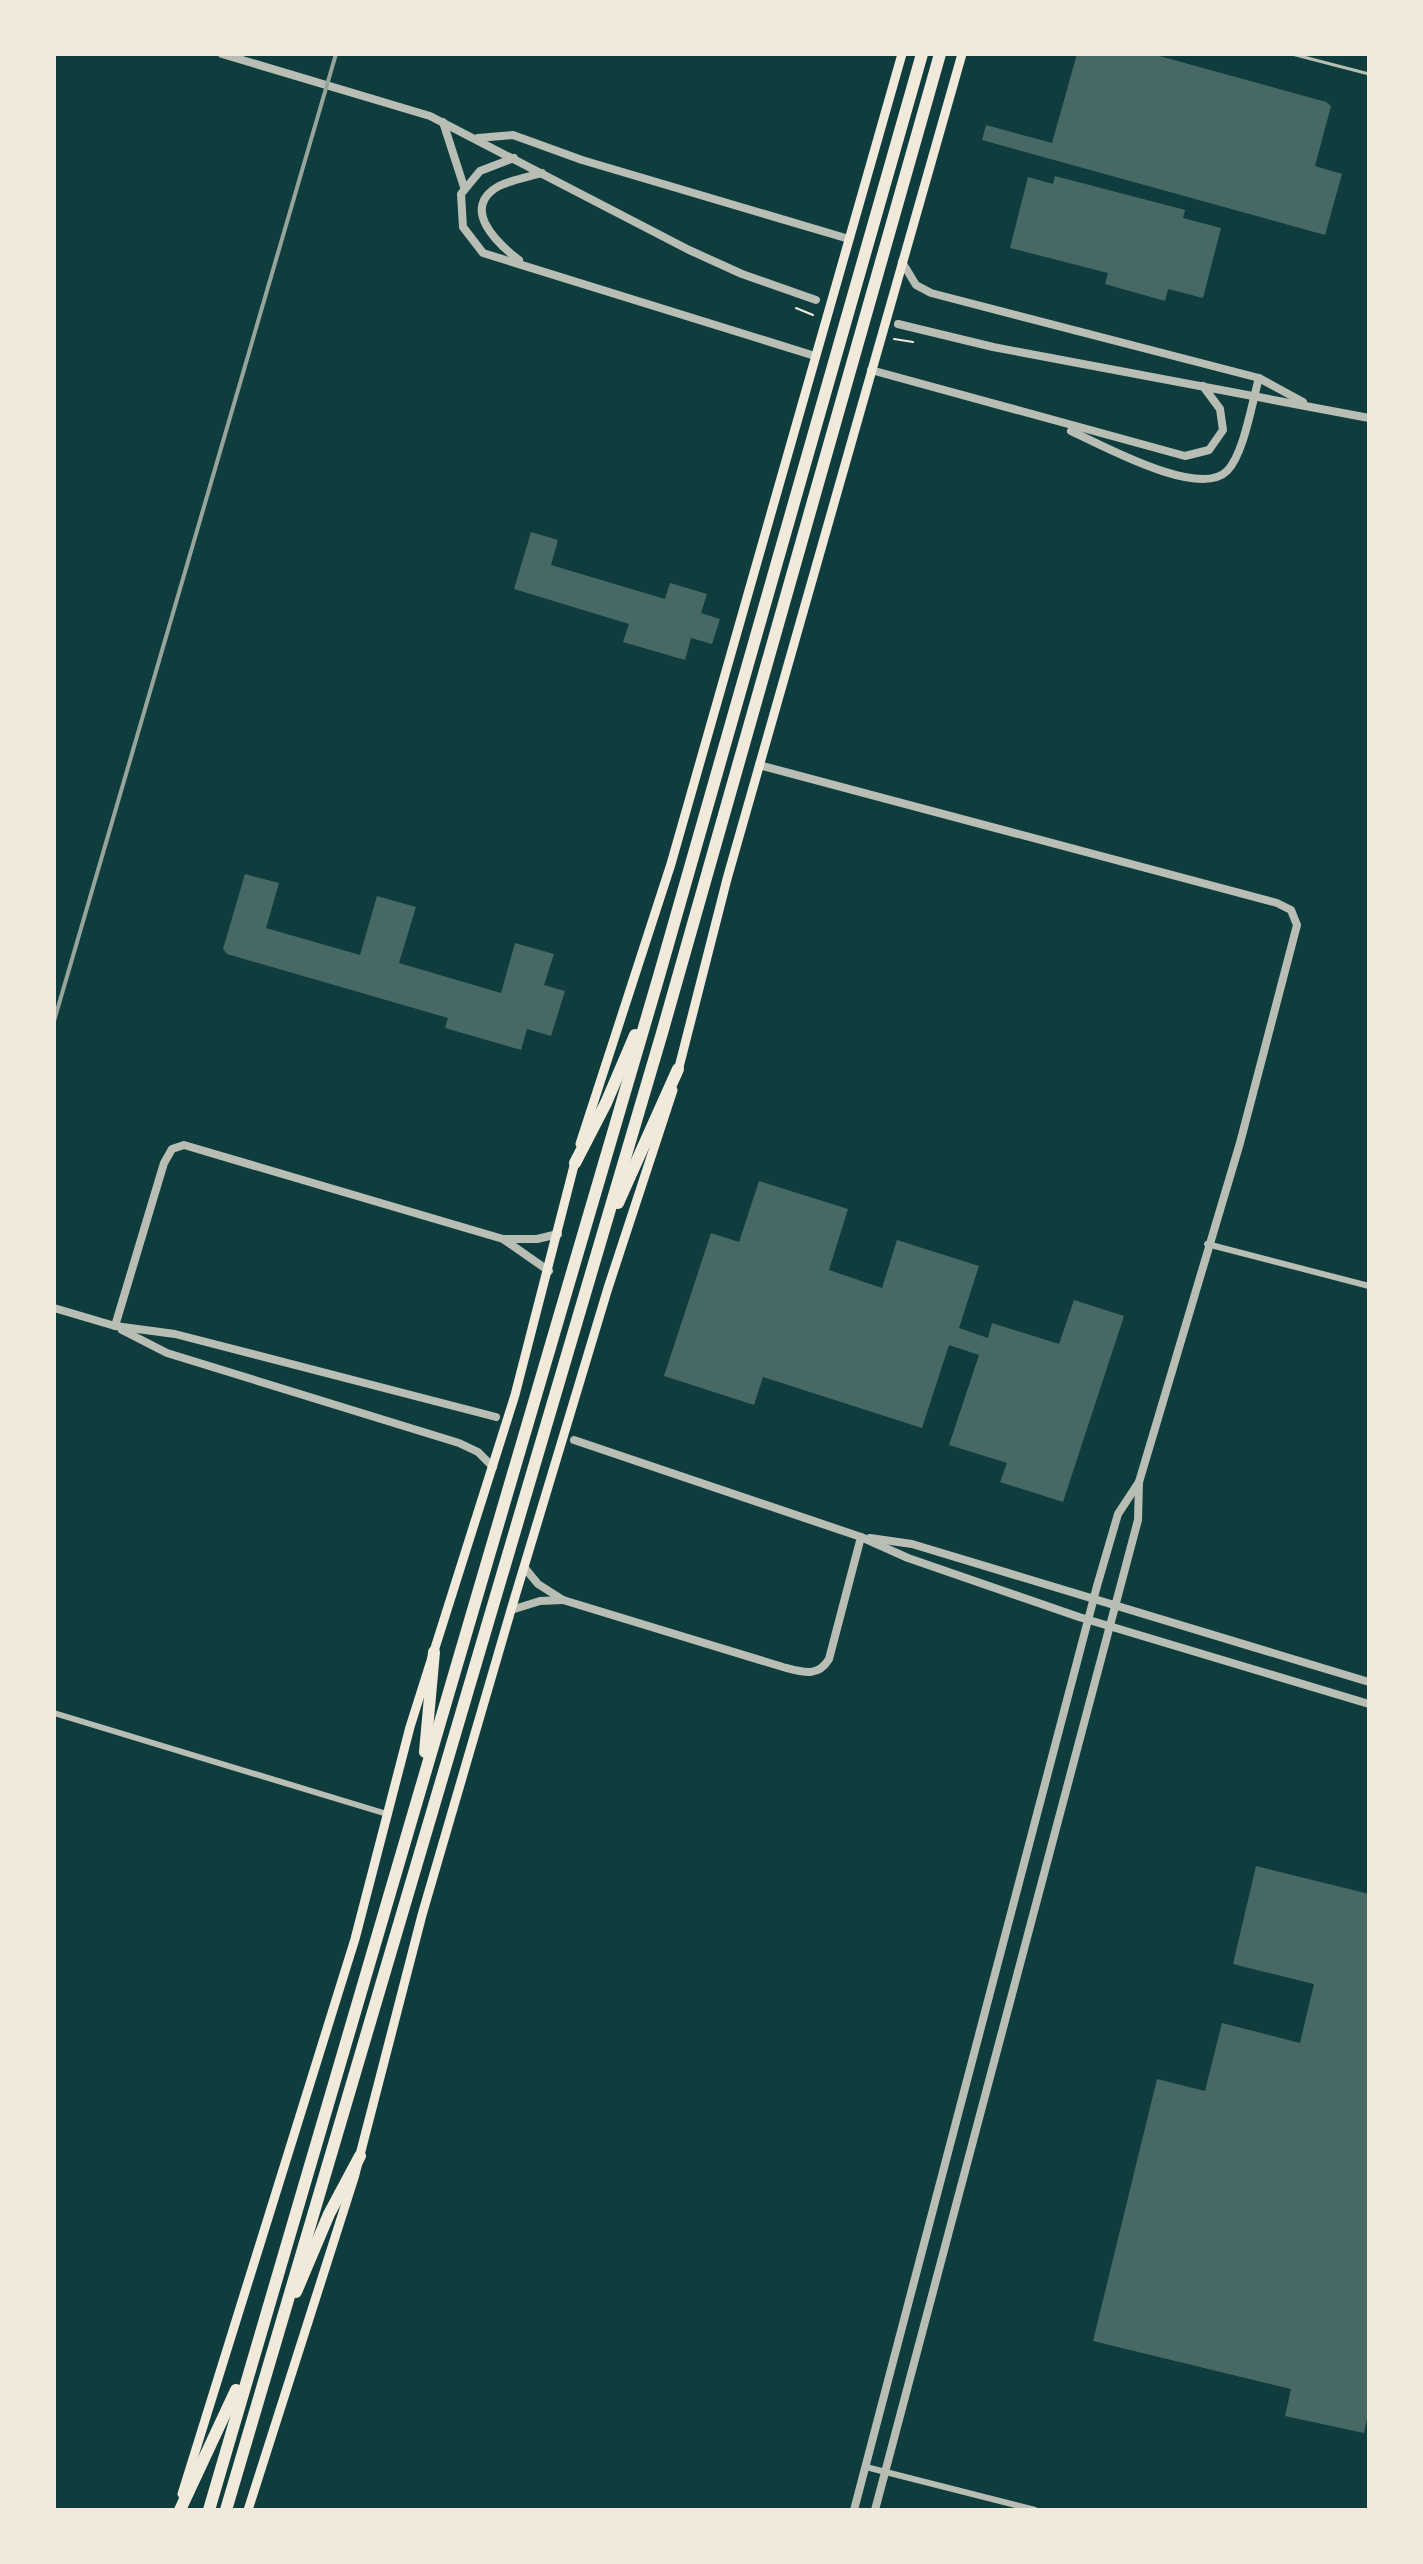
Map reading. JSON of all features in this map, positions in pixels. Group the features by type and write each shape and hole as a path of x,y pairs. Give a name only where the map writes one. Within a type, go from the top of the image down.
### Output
{"highway":[{"path":"209,2510 659,976 922,54"},
{"path":"226,2510 596,1253 940,54"},
{"path":"575,1163 606,1103 659,976"},
{"path":"596,1253 678,1069"},
{"path":"422,1781 434,1652"},
{"path":"272,2351 329,2214 360,2156"},
{"path":"179,2510 206,2459 260,2332"}],"main road":[{"path":"179,2510 346,1967 434,1652 515,1395 575,1163 671,864 902,54"},
{"path":"248,2510 360,2156 422,1915 511,1610 608,1288 656,1152 759,765 962,54"}],"street":[{"path":"222,54 442,121 724,267 816,300"},
{"path":"442,121 464,187 460,213 471,242 486,255 523,263 815,356"},
{"path":"476,139 508,134 582,160 849,239"},
{"path":"464,187 484,169 514,158"},
{"path":"523,263 491,236 483,218 483,205 499,186 542,173"},
{"path":"902,262 916,285 931,293 1259,378 1310,406"},
{"path":"898,324 1002,349 1369,418"},
{"path":"871,370 1169,454 1199,454 1217,443 1224,424 1220,409 1203,386"},
{"path":"1048,421 1140,462 1192,479 1211,480 1224,474 1234,462 1259,378"},
{"path":"759,765 1277,903 1291,910 1296,921 1296,934 1240,1143 1207,1244 1139,1482 1138,1520 875,2510"},
{"path":"115,1326 164,1163 169,1152 180,1146 210,1150 503,1239 537,1239 558,1234"},
{"path":"503,1239 549,1271"},
{"path":"1207,1244 1369,1286"},
{"path":"54,1308 115,1326 175,1334 496,1417"},
{"path":"115,1326 167,1353 459,1443 478,1452 493,1467"},
{"path":"574,1440 861,1537 908,1558 1089,1620 1369,1704"},
{"path":"854,2510 1094,1598 1118,1514 1139,1482"},
{"path":"861,1537 912,1544 1369,1682"},
{"path":"524,1567 538,1584 563,1600 783,1667 813,1672 822,1668 829,1659 861,1537"},
{"path":"511,1610 533,1602 563,1600"},
{"path":"54,1713 388,1814"},
{"path":"939,2188 959,2193"},
{"path":"917,2274 936,2280"},
{"path":"866,2467 1035,2510"}],"lane":[{"path":"1292,54 1369,74"}],"path":[{"path":"796,308 813,315"},
{"path":"894,339 913,342"}],"building":[{"path":"1077,54 1152,54 1326,102 1331,106 1315,166 1342,174 1325,235 982,140 986,125 1052,143"},
{"path":"1055,176 1185,210 1183,218 1221,228 1203,298 1168,289 1165,301 1105,284 1108,273 1010,248 1028,177 1053,184"},
{"path":"531,532 558,540 551,565 665,599 670,583 707,594 701,613 720,619 712,644 691,638 685,660 623,642 629,624 514,589"},
{"path":"245,874 279,883 266,928 360,955 377,896 416,907 399,963 501,993 515,943 554,954 544,985 565,991 551,1036 527,1029 521,1050 445,1028 448,1018 227,954 223,949"},
{"path":"759,1181 848,1209 829,1270 882,1288 897,1240 979,1266 959,1328 988,1338 992,1323 1059,1344 1074,1300 1124,1316 1063,1502 1000,1482 1007,1463 949,1445 979,1355 949,1345 922,1428 763,1377 754,1405 664,1376 711,1233 739,1242"},
{"path":"1256,1866 1369,1894 1369,2410 1364,2433 1285,2416 1291,2389 1093,2341 1157,2079 1205,2091 1222,2023 1300,2043 1314,1984 1233,1964"}],"railway":[{"path":"54,1021 336,54"}]}
